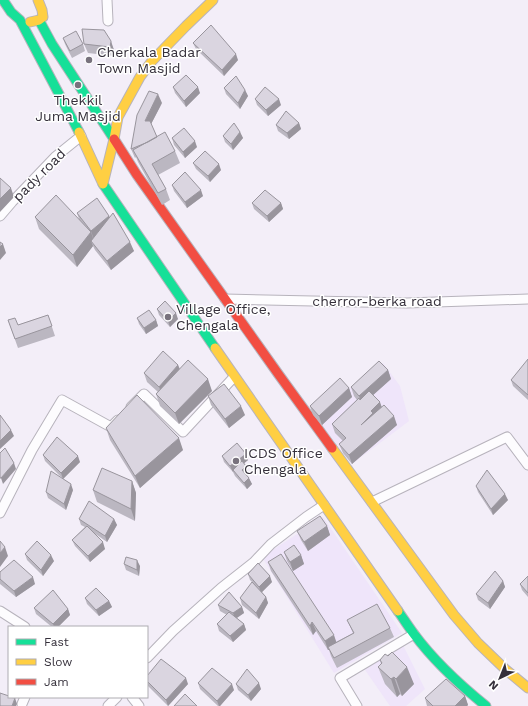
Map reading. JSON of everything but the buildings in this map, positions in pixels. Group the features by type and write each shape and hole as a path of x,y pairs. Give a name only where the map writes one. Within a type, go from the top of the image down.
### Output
{"main road":[{"path":"3,0 11,12 20,20 103,184 234,377 414,634 436,660 465,689 486,706"},
{"path":"20,20 27,22 39,20 42,17 42,10 38,0"},
{"path":"103,184 118,117 140,77 152,61 213,0"},
{"path":"39,20 52,44 137,175 279,375 454,615 478,643 505,669 528,688"}],"street":[{"path":"107,0 108,21"},
{"name":"pady road","path":"0,216 54,157 80,136"},
{"name":"cherror-berka road","path":"225,299 407,303 528,299"},
{"path":"0,513 32,450 62,400 111,427 144,394 183,432 234,377"},
{"path":"372,502 507,437 528,464"},
{"path":"148,657 173,631 221,588 254,562 271,544 324,505"},
{"path":"0,611 23,626"},
{"path":"357,706 340,678 414,634"},
{"path":"108,706 116,698"},
{"path":"133,698 139,706"}],"shaded area":[{"path":"383,363 400,386 409,421 352,464 314,415"},
{"path":"323,517 402,633 334,673 262,557"},
{"path":"403,645 425,689 406,706 390,706 363,667"}],"traffic: fast":[{"path":"3,0 11,12 20,20 79,132"},
{"path":"39,20 52,44 114,139"},
{"path":"103,184 215,348"},
{"path":"398,611 422,644 439,663 486,706"}],"traffic: slow":[{"path":"30,22 39,20 43,17 38,0"},
{"path":"103,184 118,117 140,77 152,61 213,0"},
{"path":"79,132 103,184"},
{"path":"215,348 398,611"},
{"path":"332,448 454,615 478,643 505,669 528,688"}],"traffic: jam":[{"path":"114,139 137,175"},
{"path":"137,175 332,448"}],"place":[{"name":"Cherkala Badar Town Masjid","path":"89,60"},
{"name":"Thekkil Juma Masjid","path":"78,85"},
{"name":"Village Office, Chengala","path":"168,317"},
{"name":"ICDS Office Chengala","path":"236,461"}]}
